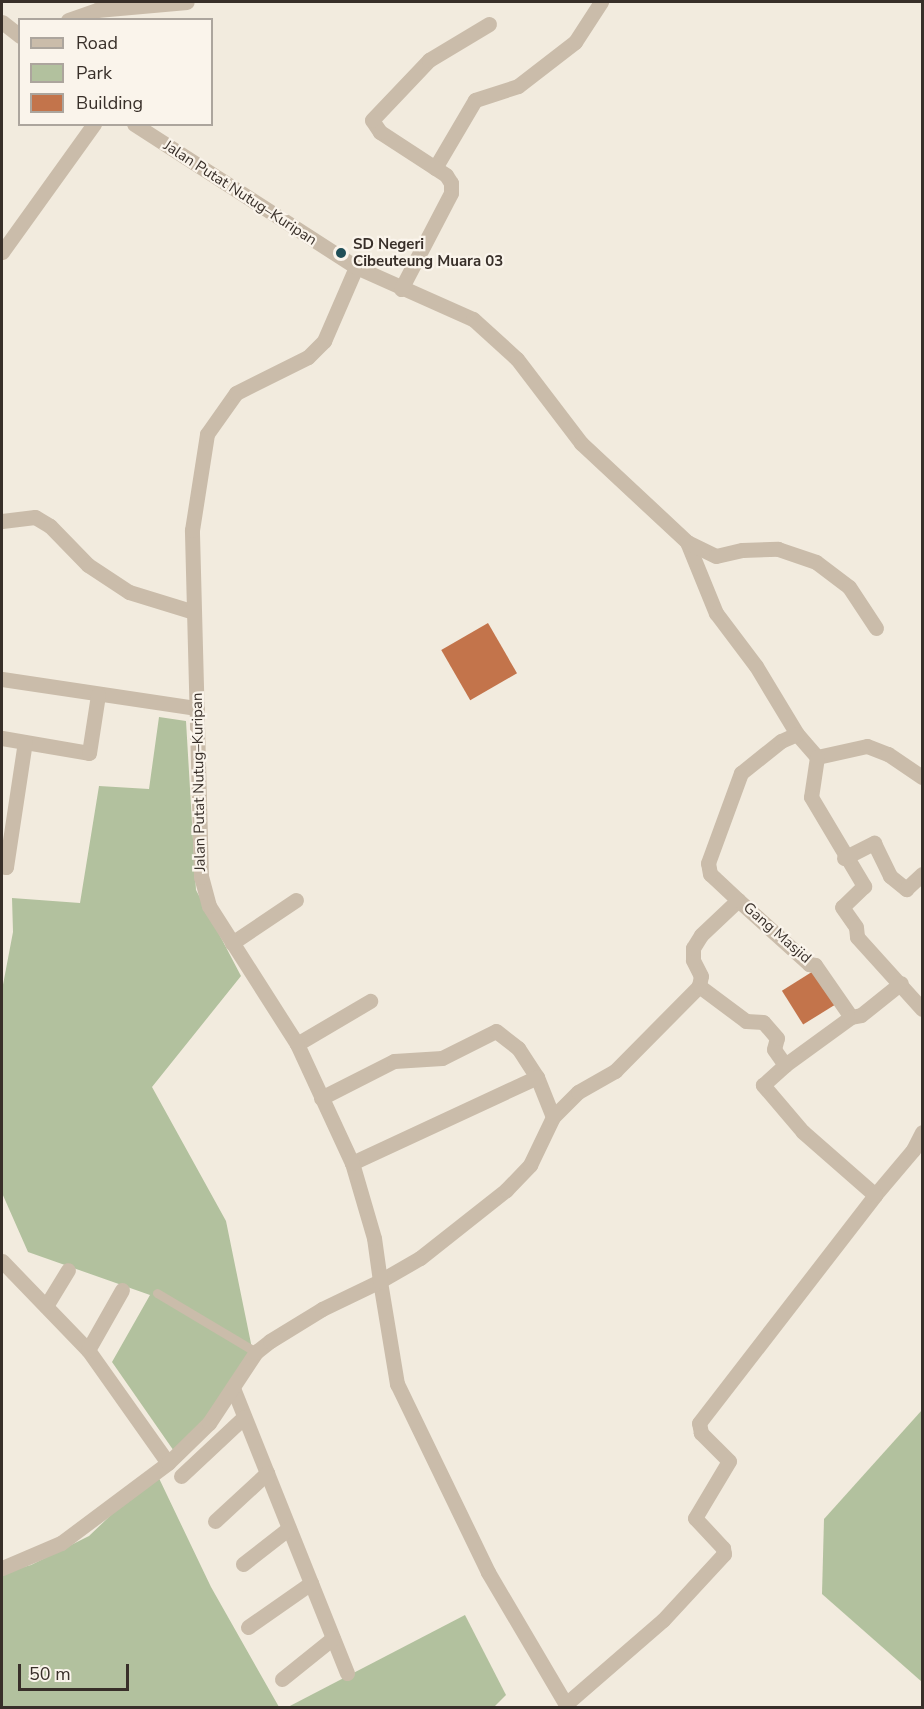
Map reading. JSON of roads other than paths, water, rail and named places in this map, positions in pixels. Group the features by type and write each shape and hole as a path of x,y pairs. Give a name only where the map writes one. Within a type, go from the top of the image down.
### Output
{"street":[{"path":"74,18 97,10 187,2"},
{"path":"435,168 475,100 518,86 575,42 601,2"},
{"path":"2,22 18,34"},
{"path":"401,289 451,192 451,183 435,168 380,132 372,120 429,60 489,24"},
{"path":"2,252 92,126"},
{"name":"Jalan Putat Nutug–Kuripan","path":"137,126 356,267 324,341 308,357 236,393 207,434 192,530 201,877 209,906 297,1044 352,1163 374,1238 397,1384 488,1572 567,1706"},
{"path":"356,267 401,289 473,319 517,359 581,442 687,542 716,556 742,550 778,549 816,562 849,587 876,628"},
{"path":"2,521 35,517 50,525 88,565 129,592 194,612"},
{"path":"687,542 716,614 756,666 796,734 817,757"},
{"path":"2,679 197,708"},
{"path":"2,738 89,753 98,695"},
{"name":"Gang Masjid","path":"796,734 781,741 741,773 708,863 710,874 809,964 815,965 851,1017"},
{"path":"2,866 6,867 9,803 25,742"},
{"path":"817,757 867,746 888,754 922,777"},
{"path":"817,757 811,797 844,858 864,886 842,907 856,927 857,937 922,1008"},
{"path":"844,858 874,843 890,876 906,889 922,874"},
{"path":"232,943 296,900"},
{"path":"2,1568 61,1543 168,1463 209,1423 256,1352 322,1309 380,1281 420,1258 506,1190 530,1165 553,1117 578,1092 615,1071 699,986 701,976 693,960 693,948 701,935 738,900"},
{"path":"875,1195 803,1132 763,1085 785,1065 851,1017 861,1015 901,983"},
{"path":"699,986 746,1021 763,1022 777,1038 774,1049 785,1065"},
{"path":"297,1044 370,1002"},
{"path":"321,1098 394,1061 442,1058 496,1031 518,1048 537,1077 553,1117"},
{"path":"352,1163 537,1077"},
{"path":"567,1706 663,1620 724,1554 723,1548 695,1518 729,1461 701,1433 699,1424 875,1195 913,1150 922,1132"},
{"path":"2,1261 88,1350 168,1463"},
{"path":"46,1306 68,1270"},
{"path":"88,1350 122,1290"},
{"path":"233,1388 347,1673"},
{"path":"181,1476 244,1417"},
{"path":"215,1521 267,1473"},
{"path":"243,1564 289,1528"},
{"path":"248,1627 311,1583"},
{"path":"282,1679 333,1638"}],"lane":[{"path":"157,1293 256,1352"}],"place":[{"name":"SD Negeri Cibeuteung Muara 03","path":"341,253"}]}
